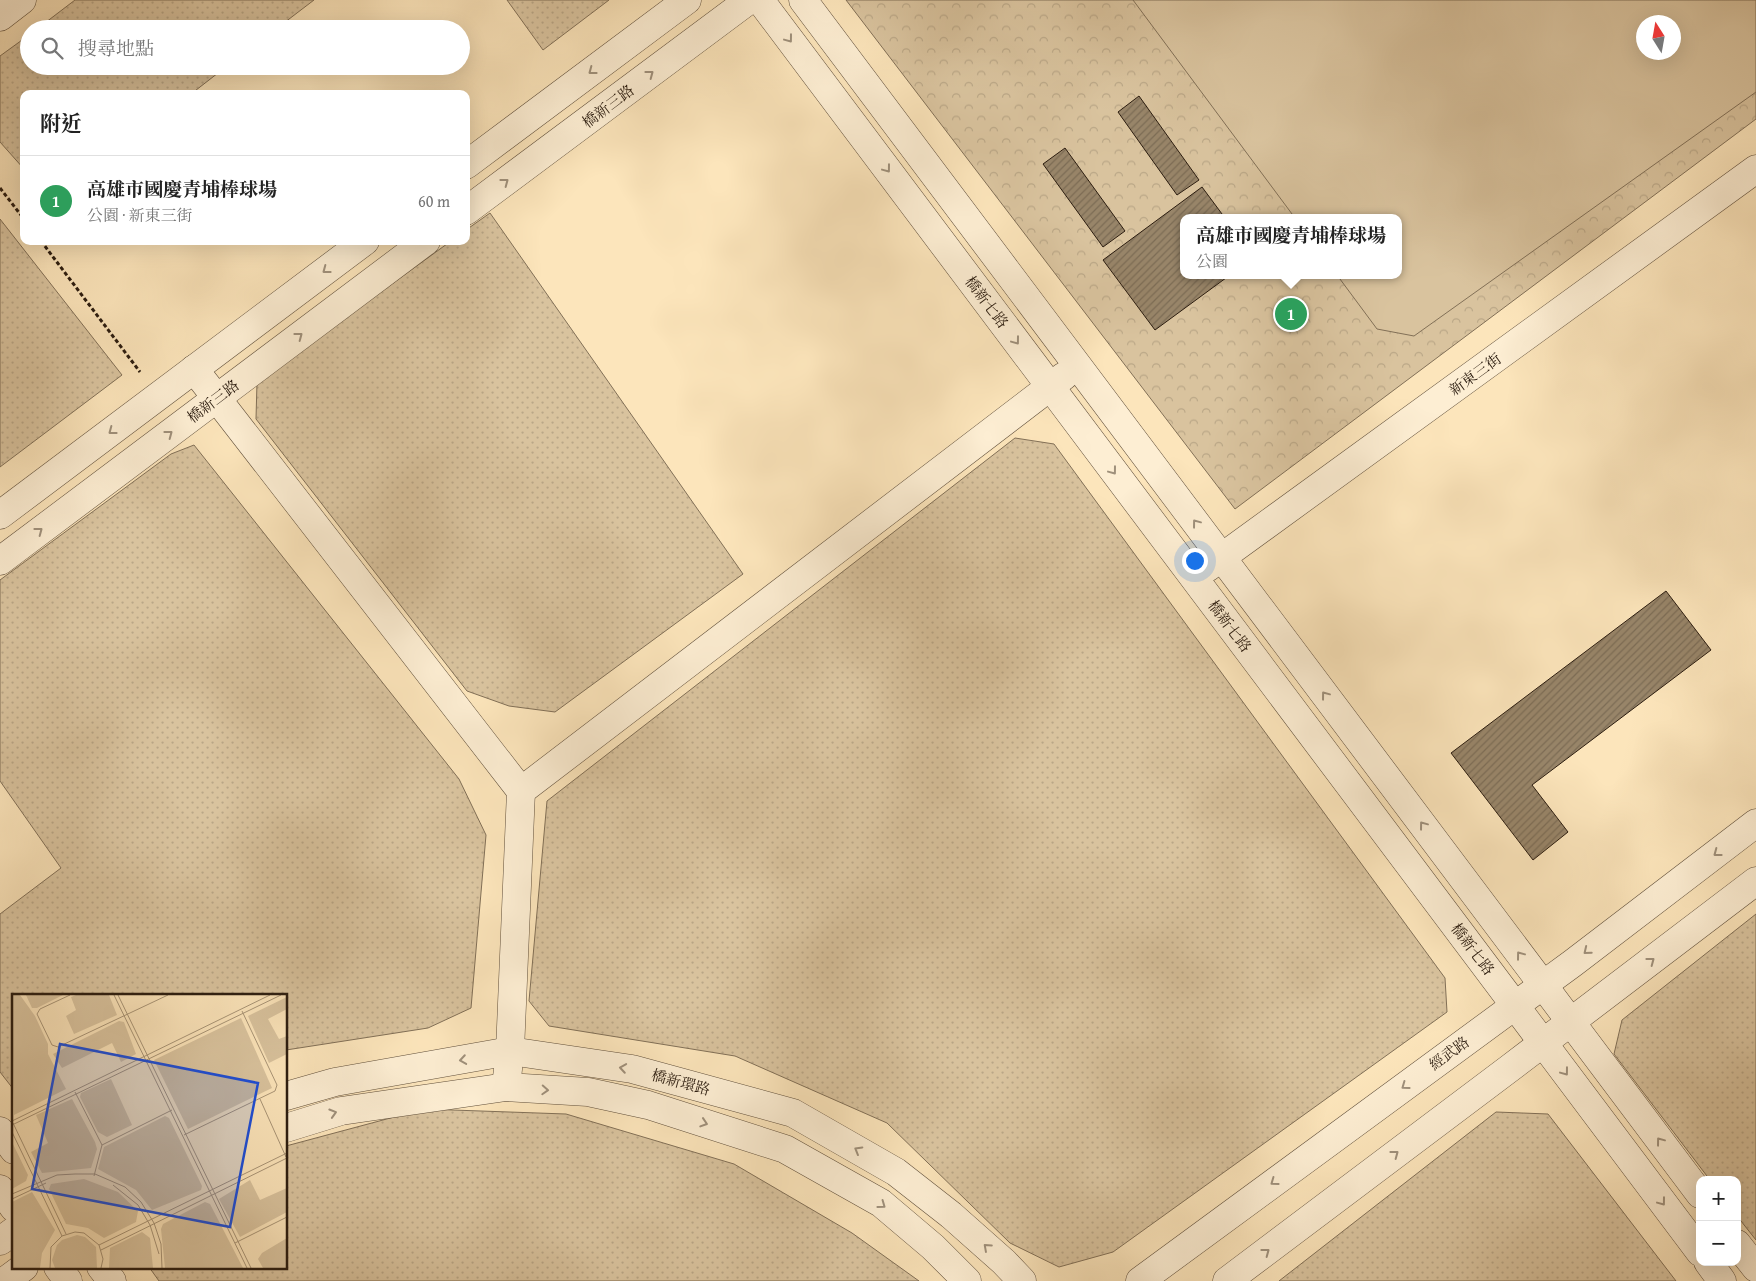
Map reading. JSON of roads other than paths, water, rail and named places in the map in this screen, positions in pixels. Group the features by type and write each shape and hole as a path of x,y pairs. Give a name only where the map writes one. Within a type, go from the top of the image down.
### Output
{"street":[{"path":"0,17 22,0"},
{"path":"470,162 687,0"},
{"name":"橋新三路","path":"470,208 749,0"},
{"name":"橋新七路","path":"760,0 1696,1247"},
{"path":"803,0 1696,1189"},
{"name":"新東三街","path":"1193,576 1222,558 1756,169"},
{"path":"0,515 360,245"},
{"name":"橋新三路","path":"0,560 421,245"},
{"path":"521,791 1078,366"},
{"path":"194,369 521,791 510,1051 506,1087"},
{"name":"經武路","path":"1140,1281 1515,1005 1756,823"},
{"path":"1227,1281 1756,881"},
{"name":"橋新環路","path":"288,1095 336,1082 510,1051 632,1069 793,1113 896,1172 951,1215 1004,1262 1022,1281"},
{"name":"橋新環路","path":"288,1127 341,1111 506,1087 588,1092 648,1105 785,1149 881,1203 932,1246 966,1281"},
{"path":"0,1131 12,1147"},
{"path":"0,1189 12,1205"},
{"path":"0,1241 12,1232"},
{"path":"1741,1249 1756,1268"},
{"path":"1711,1266 1722,1281"},
{"path":"5,1281 23,1268"},
{"path":"59,1268 68,1281"},
{"path":"102,1268 112,1281"}],"place":[{"name":"高雄市國慶青埔棒球場","path":"1291,314"}]}
